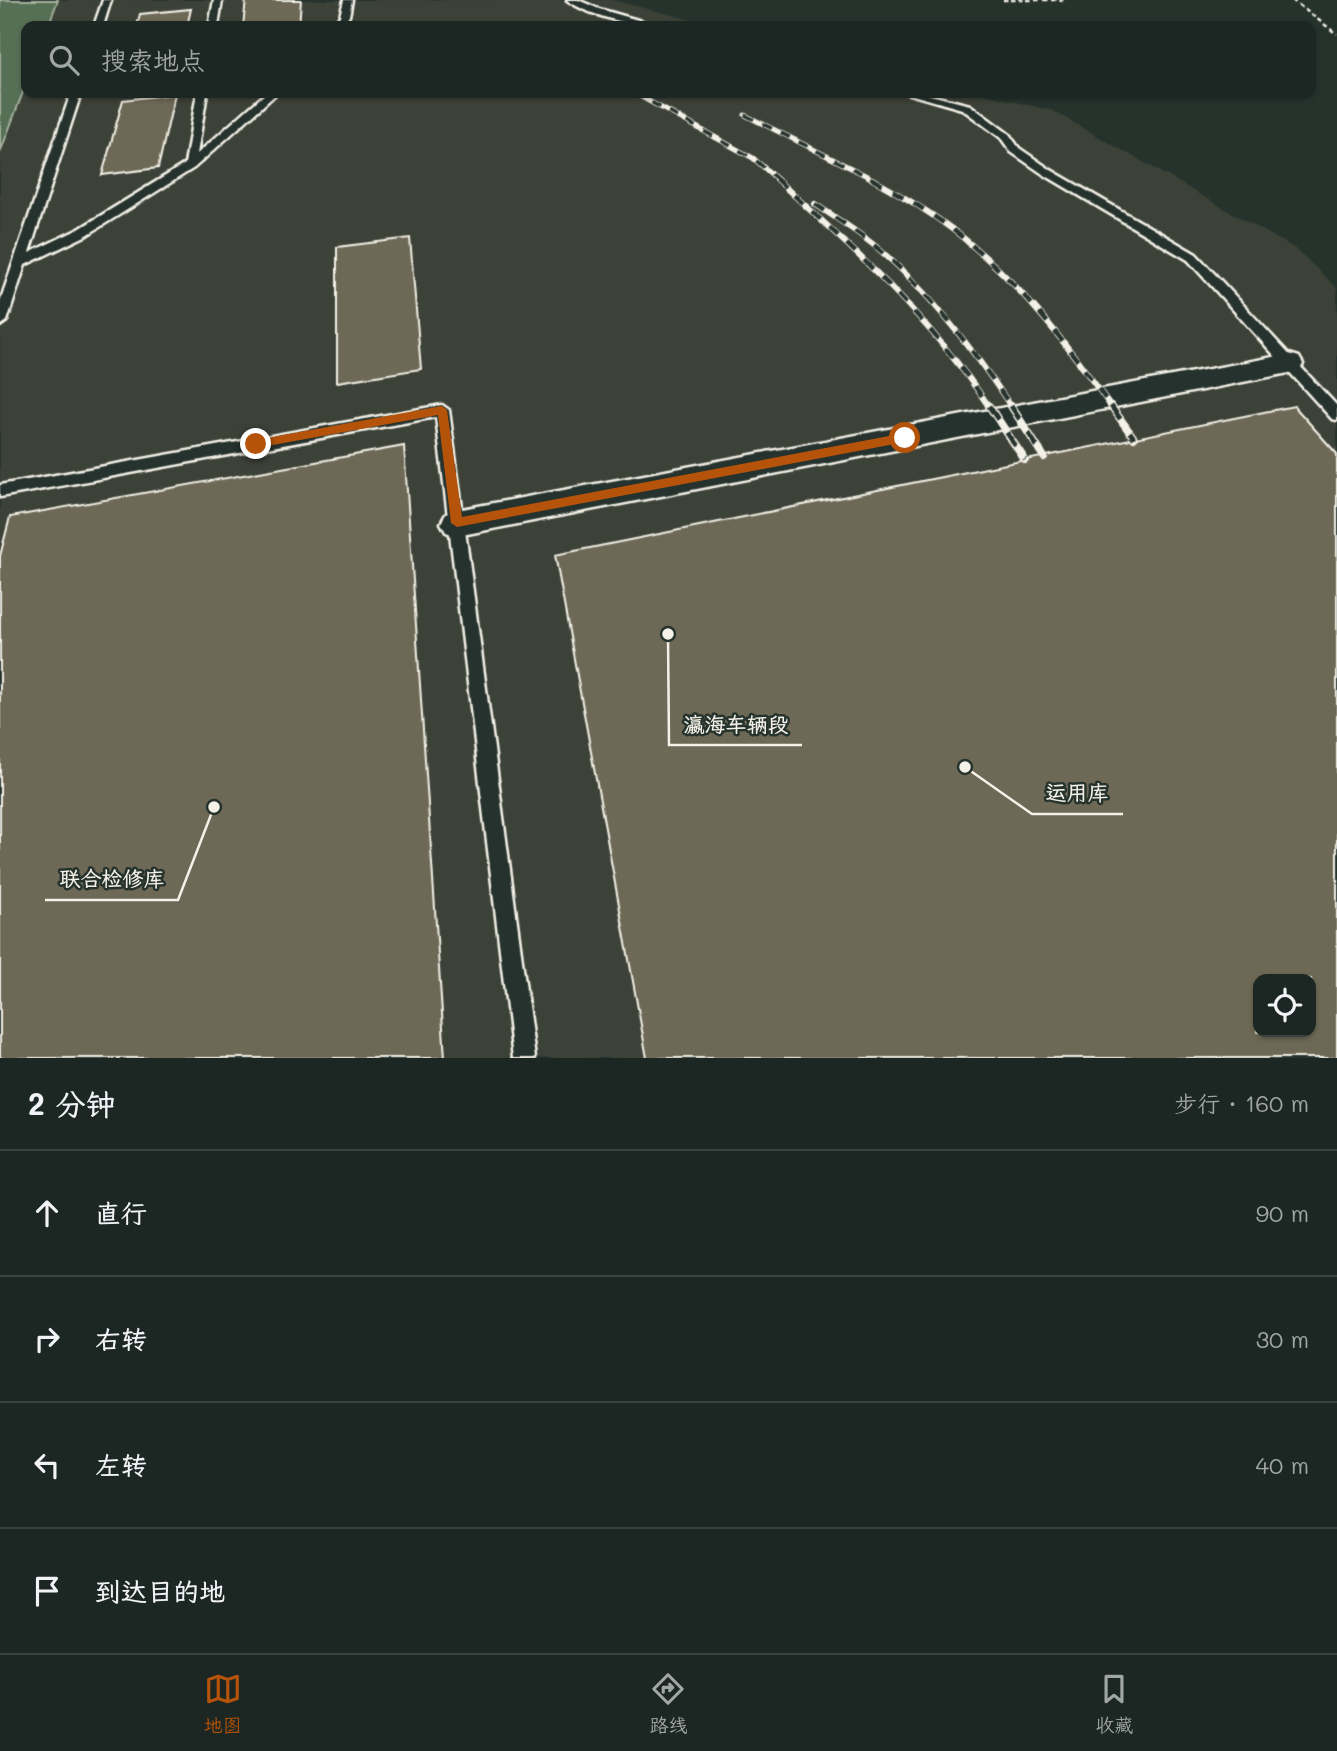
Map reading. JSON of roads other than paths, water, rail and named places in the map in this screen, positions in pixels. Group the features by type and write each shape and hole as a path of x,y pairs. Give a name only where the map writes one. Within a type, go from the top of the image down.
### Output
{"street":[{"path":"457,523 1289,364"}],"lane":[{"path":"100,21 106,1 118,0"},
{"path":"214,21 218,0"},
{"path":"340,21 348,0"},
{"path":"571,0 596,11 635,21"},
{"path":"0,321 74,98"},
{"path":"190,166 201,98"},
{"path":"20,262 83,232 190,166 266,98"},
{"path":"931,98 966,107 1004,136 1015,150 1046,172 1192,257 1337,415"},
{"path":"0,491 442,410 524,1058"}],"railway":[{"path":"643,98 753,158 778,180"},
{"path":"745,115 875,180"},
{"path":"776,179 890,286 942,344 990,408"},
{"path":"872,179 938,219 995,266 1048,324 1112,408"},
{"path":"815,204 873,244 918,286 968,345 1012,408"},
{"path":"989,406 1025,460"},
{"path":"1011,406 1044,457"},
{"path":"1111,406 1134,438"}],"place":[{"name":"瀛海车辆段","path":"668,634"},
{"name":"运用库","path":"965,767"},
{"name":"联合检修库","path":"214,807"}]}
